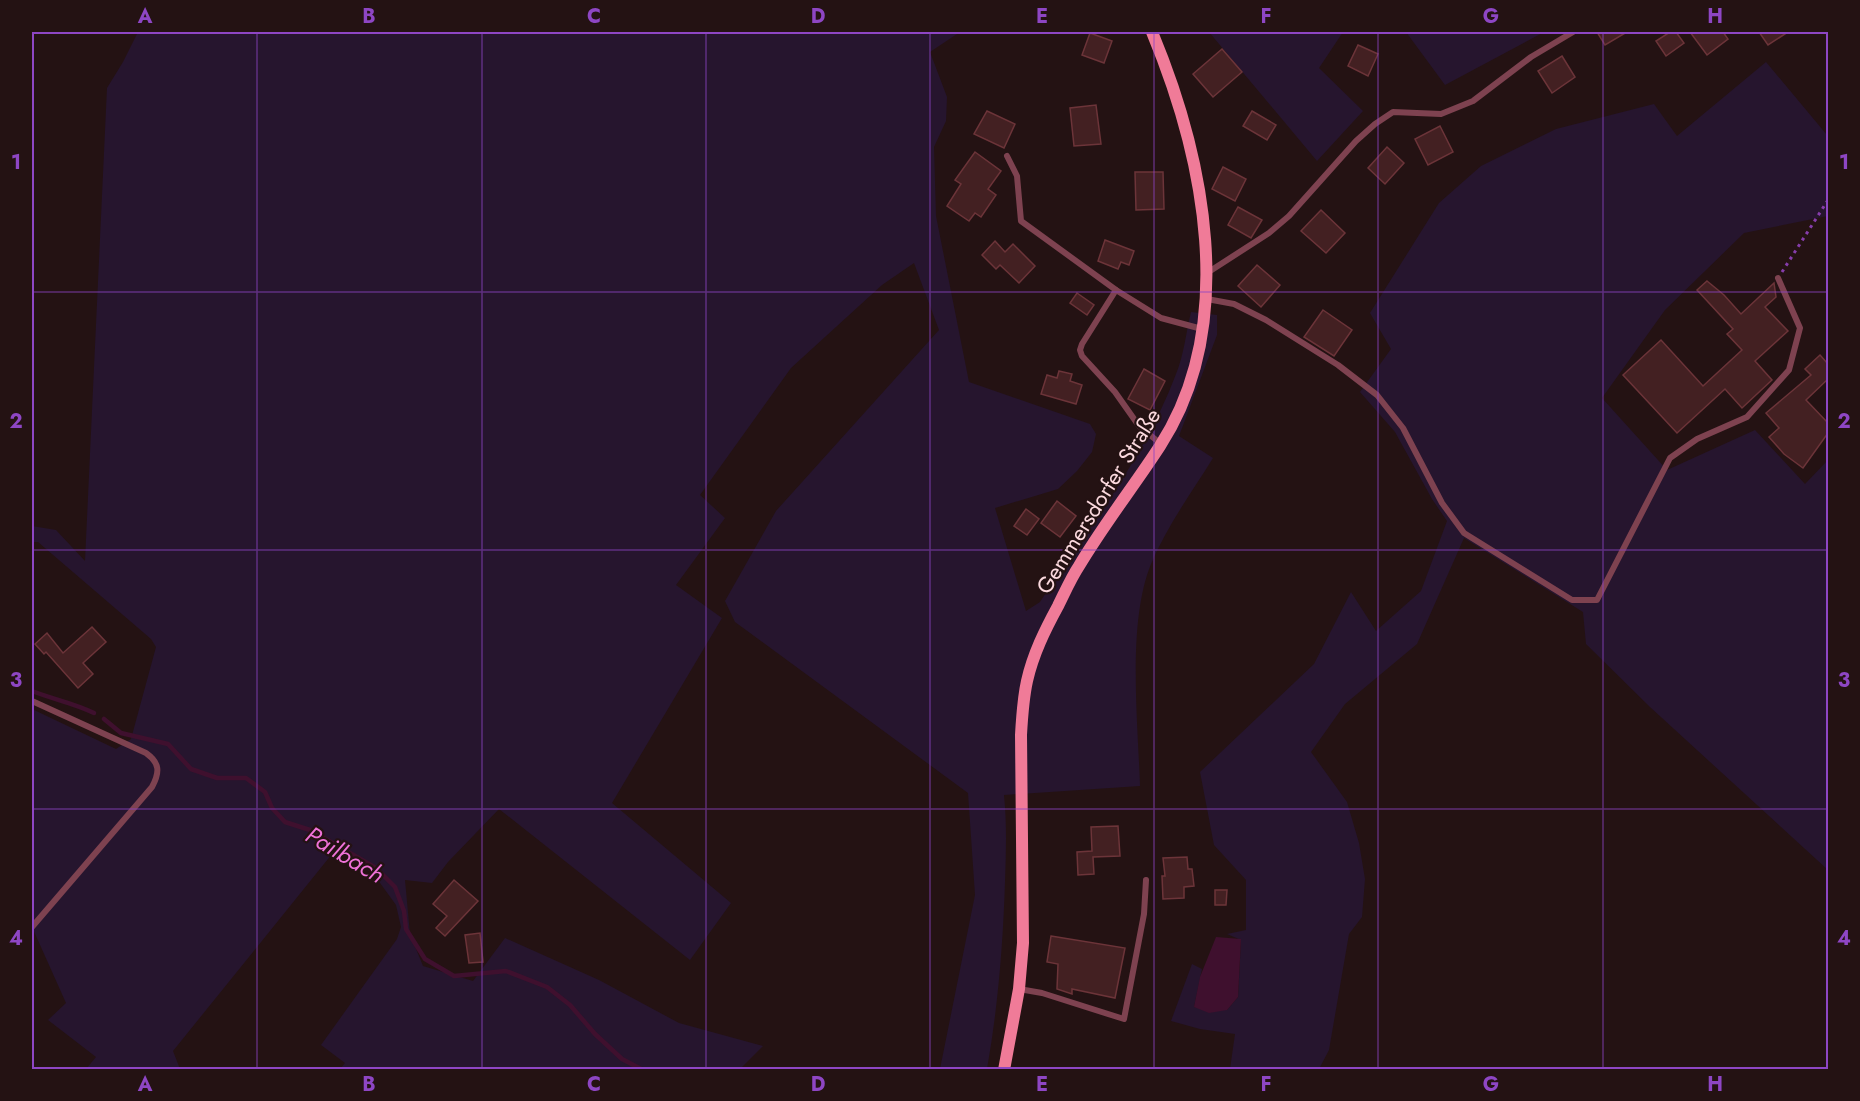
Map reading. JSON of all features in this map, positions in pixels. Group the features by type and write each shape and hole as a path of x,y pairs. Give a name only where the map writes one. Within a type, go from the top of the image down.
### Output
{"main road":[{"name":"Gemmersdorfer Straße","path":"1004,1070 1020,989 1023,943 1021,735 1028,680 1044,632 1078,566 1175,420 1195,370 1203,329 1207,299 1205,234 1194,166 1172,85 1152,32"}],"lane":[{"path":"1207,273 1269,233 1288,216 1356,141 1393,112 1441,114 1473,101 1531,57 1574,32"},
{"path":"1007,156 1017,176 1021,221 1116,290 1161,318 1203,329"},
{"path":"1207,299 1234,304 1266,320 1338,365 1377,395 1403,428 1442,503 1464,534 1572,600 1597,600 1670,458 1697,439 1747,417 1789,370 1800,327 1778,278"},
{"path":"1116,290 1082,344 1080,350 1082,357 1115,392 1139,426 1161,444"},
{"path":"32,701 146,753 154,759 158,768 157,778 152,787 32,927"},
{"path":"1020,989 1042,993 1124,1019 1144,914 1146,880"}],"path":[{"path":"1778,278 1828,200"}],"shaded area":[{"path":"138,32 960,32 930,52 947,97 946,121 934,147 936,216 969,382 1090,424 1096,434 1092,452 1077,471 1058,489 995,508 1026,611 1040,602 1132,463 1163,405 1179,367 1191,312 1217,315 1217,335 1179,436 1213,458 1157,550 1144,588 1139,614 1136,643 1136,703 1140,786 1004,795 1006,849 1003,929 997,999 987,1069 940,1069 975,895 968,793 735,622 725,601 776,511 939,330 914,263 882,285 791,368 700,495 725,518 676,585 722,618 612,803 731,903 690,960 499,809 448,862 432,883 405,880 410,934 423,966 473,981 505,938 599,980 679,1023 763,1046 740,1069 340,1069 345,1063 321,1045 397,939 401,927 396,905 375,876 348,855 332,854 173,1051 180,1069 86,1069 96,1057 48,1020 66,1003 32,927 32,709 116,749 131,739 156,647 151,639 38,542 32,542 32,526 56,530 85,561 107,88"},
{"path":"1209,32 1343,32 1319,68 1363,111 1317,161"},
{"path":"1406,32 1544,32 1445,85"},
{"path":"1766,62 1828,134 1828,216 1744,233 1665,310 1602,398 1667,470 1755,430 1805,484 1828,460 1828,870 1650,707 1586,644 1583,612 1464,538 1417,644 1345,704 1311,752 1347,802 1359,843 1365,879 1362,917 1349,934 1329,1050 1319,1069 1230,1069 1235,1034 1200,1029 1171,1021 1192,964 1202,969 1194,1007 1227,1010 1238,997 1241,940 1227,934 1246,930 1246,880 1214,845 1200,772 1314,664 1351,592 1376,631 1421,591 1447,521 1432,499 1395,432 1360,392 1391,349 1370,313 1439,203 1481,166 1556,129 1654,104 1677,136"},
{"path":"1216,937 1241,939 1238,997 1227,1010 1209,1013 1194,1007 1200,977"}],"building":[{"path":"1597,32 1627,32 1605,45"},
{"path":"1670,32 1676,32 1684,43 1666,56 1656,41"},
{"path":"1690,32 1723,32 1728,39 1707,55"},
{"path":"1759,32 1788,32 1768,45"},
{"path":"1090,33 1112,41 1104,63 1082,55"},
{"path":"1358,45 1378,54 1368,76 1348,66"},
{"path":"1222,49 1242,72 1213,97 1193,74"},
{"path":"1562,56 1575,77 1552,93 1538,71"},
{"path":"1096,105 1101,144 1074,146 1070,108"},
{"path":"987,111 1015,124 1004,148 974,134"},
{"path":"1252,111 1276,125 1267,140 1243,126"},
{"path":"1440,126 1453,152 1428,165 1415,139"},
{"path":"1387,147 1404,163 1385,184 1368,168"},
{"path":"975,152 1001,171 988,189 996,195 981,217 975,213 969,221 947,206 961,184 955,180"},
{"path":"1223,167 1246,179 1235,201 1212,189"},
{"path":"1135,172 1163,172 1164,209 1136,210"},
{"path":"1238,207 1262,220 1251,238 1228,225"},
{"path":"1321,210 1345,233 1326,253 1301,231"},
{"path":"1105,240 1134,251 1129,265 1121,262 1118,269 1098,261"},
{"path":"995,241 1005,252 1013,244 1035,266 1019,283 1000,265 996,269 982,255"},
{"path":"1257,265 1280,285 1261,307 1238,286"},
{"path":"1707,281 1741,314 1774,283 1776,297 1765,307 1788,331 1755,361 1772,380 1742,408 1725,389 1677,433 1623,375 1661,340 1703,386 1742,350 1727,334 1733,329 1697,290"},
{"path":"1077,293 1094,305 1087,315 1070,303"},
{"path":"1323,310 1352,330 1334,356 1304,337"},
{"path":"1820,355 1828,364 1828,379 1806,400 1828,423 1828,433 1803,468 1784,454 1769,437 1779,428 1766,413 1811,375 1805,369"},
{"path":"1144,369 1165,381 1150,410 1128,399"},
{"path":"1059,371 1072,374 1070,381 1082,385 1076,404 1041,394 1047,375 1057,378"},
{"path":"1057,501 1076,516 1060,537 1041,523"},
{"path":"1026,509 1039,519 1027,535 1014,526"},
{"path":"92,627 106,642 83,663 93,674 78,688 46,652 44,654 35,644 47,633 63,653"},
{"path":"1118,826 1120,856 1093,857 1094,874 1078,875 1077,852 1092,851 1091,827"},
{"path":"1187,857 1188,869 1192,869 1194,886 1184,887 1184,898 1163,899 1162,876 1165,876 1163,858"},
{"path":"454,880 478,901 445,936 436,928 447,916 433,904"},
{"path":"1215,890 1227,890 1226,905 1215,905"},
{"path":"480,933 483,962 469,963 465,935"},
{"path":"1051,936 1125,948 1115,998 1072,989 1072,994 1057,989 1058,964 1047,962"}],"waterway":[{"name":"Pailbach","path":"32,691 94,713"},
{"name":"Pailbach","path":"104,719 121,733 168,744 191,769 217,778 246,778 265,792 272,808 285,822 310,830 376,868 395,887 404,911 406,929 425,959 454,976 506,971 547,987 570,1005 595,1034 622,1059 643,1070"}]}
